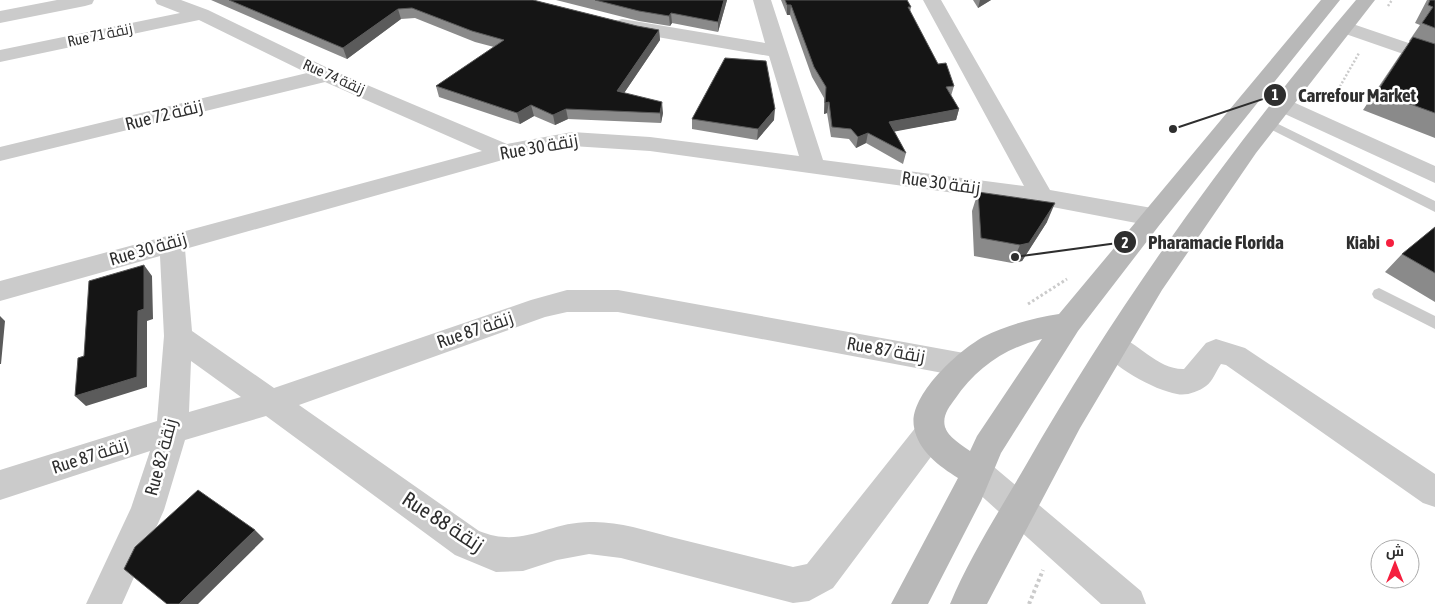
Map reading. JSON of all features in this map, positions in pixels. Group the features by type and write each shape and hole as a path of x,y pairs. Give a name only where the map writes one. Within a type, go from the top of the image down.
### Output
{"main road":[{"path":"909,604 977,472 988,446 1068,323 1152,217 1331,0"},
{"path":"968,604 1020,510 1034,479 1114,346 1181,240 1275,113 1366,0"},
{"path":"977,472 953,456 931,432 930,412 949,382 964,365 982,351 1007,337 1032,328 1068,323"}],"street":[{"path":"0,17 85,0"},
{"name":"Rue 74 زنقة","path":"164,0 201,14 327,75 505,152"},
{"path":"762,0 776,51 813,164"},
{"path":"932,0 1042,197"},
{"name":"Rue 71 زنقة","path":"0,56 201,14"},
{"path":"602,21 638,29 776,51"},
{"path":"1344,27 1435,59"},
{"name":"Rue 72 زنقة","path":"0,154 327,75"},
{"path":"1275,113 1435,175"},
{"name":"Rue 30 زنقة","path":"0,291 172,242 505,152 572,139 605,139 813,164 1042,197 1152,217"},
{"name":"Rue 82 زنقة","path":"104,604 147,510 172,430 178,336 172,242"},
{"name":"Rue 87 زنقة","path":"0,485 172,430 270,402 541,308 567,301 592,299 618,301 964,365"},
{"name":"Rue 88 زنقة","path":"178,336 467,543 496,555 523,554 556,543 588,538 622,541 793,585 809,583 820,576 931,432"},
{"path":"1114,346 1159,375 1176,382 1190,382 1197,377 1211,353 1216,351 1235,356 1435,492"},
{"path":"977,472 1128,604"}],"lane":[{"path":"1275,113 1435,207"},
{"path":"1379,294 1435,324"}],"path":[{"path":"1329,106 1361,51"}],"building":[{"path":"229,0 533,0 659,30 617,91 662,102 660,113 566,109 553,115 531,105 517,113 436,86 504,40 472,31 412,8 398,9 343,48"},
{"path":"595,0 724,0 718,22 671,13 669,16 639,11"},
{"path":"785,0 907,0 911,7 908,7 938,64 946,63 954,86 946,87 959,109 889,122 906,153 868,133 858,137 851,129 832,127 829,102 825,103 826,87 814,67 791,5 787,5"},
{"path":"1430,0 1435,0 1435,28 1422,23 1433,7 1428,5"},
{"path":"1413,37 1435,44 1435,113 1377,92"},
{"path":"725,58 766,61 775,109 758,129 692,119"},
{"path":"978,192 1055,203 1029,243 1020,245 981,238"},
{"path":"1435,227 1435,273 1402,254"},
{"path":"144,265 144,309 138,311 137,377 75,396 78,358 84,356 89,281"},
{"path":"198,490 255,530 179,604 167,604 124,569 135,547"}],"place":[{"name":"Carrefour Market","path":"1173,129"},
{"name":"Kiabi","path":"1390,243"},
{"name":"Pharamacie Florida","path":"1015,257"}]}
